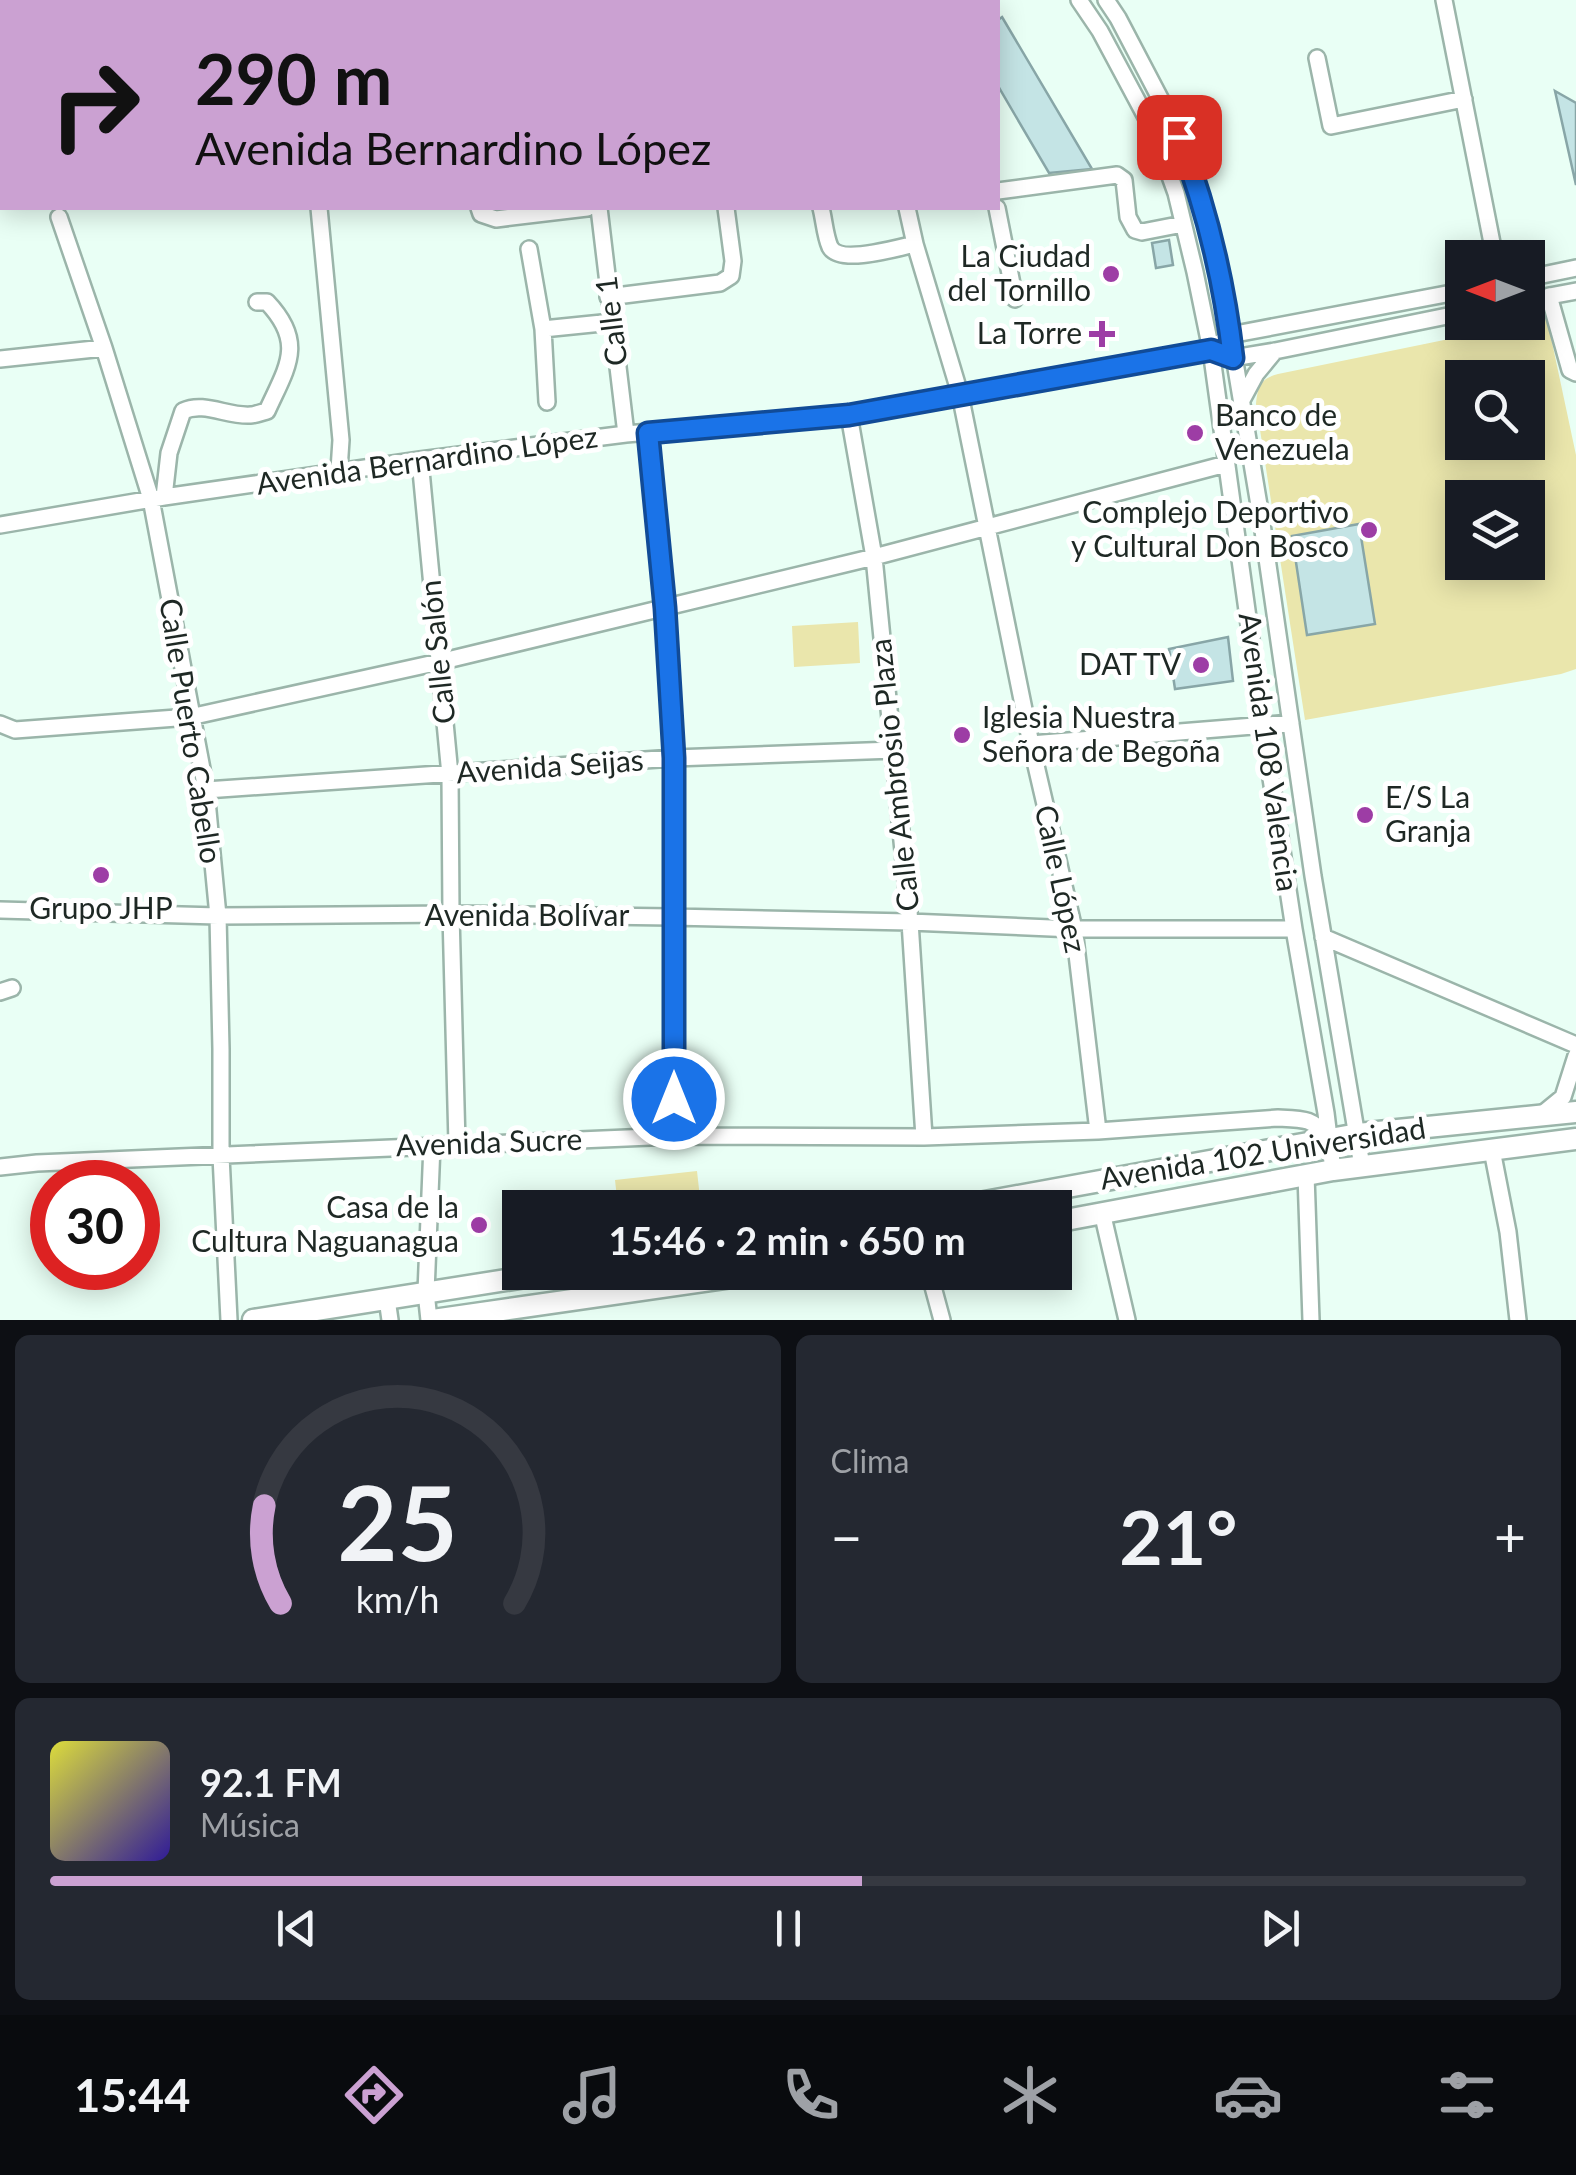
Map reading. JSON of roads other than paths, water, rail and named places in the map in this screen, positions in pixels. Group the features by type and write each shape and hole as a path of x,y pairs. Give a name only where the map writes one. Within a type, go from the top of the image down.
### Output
{"main road":[{"name":"Avenida 102 Universidad","path":"1049,1190 1330,1138 1576,1112"},
{"name":"Avenida 102 Universidad","path":"1072,1218 1333,1170 1576,1138"},
{"path":"253,1320 502,1280"},
{"path":"431,1320 641,1290"}],"street":[{"name":"Avenida 108 Valencia","path":"1080,0 1154,132 1184,224 1211,350 1263,726 1333,1170"},
{"name":"Avenida 108 Valencia","path":"1106,0 1174,125 1199,188 1220,267 1362,1166"},
{"path":"1444,0 1491,240"},
{"path":"1317,58 1332,126 1464,99"},
{"path":"1000,191 1117,175 1124,180 1128,217 1134,230 1184,224"},
{"path":"319,210 341,440 339,470"},
{"path":"479,210 496,219 570,210"},
{"name":"Calle 1","path":"599,210 626,434"},
{"path":"608,298 720,284 730,276 734,261 726,210"},
{"path":"821,210 830,248 838,255 915,244"},
{"name":"Calle López","path":"907,210 960,394 1031,744 1074,929 1098,1131"},
{"path":"998,210 1015,299"},
{"name":"Calle Puerto Cabello","path":"59,217 157,498 190,717 206,790 218,916 221,1156 229,1320"},
{"path":"529,249 543,329 547,402"},
{"path":"1545,274 1576,268"},
{"path":"1545,297 1576,290"},
{"path":"1445,293 1230,334 1211,350 1233,358 1445,317"},
{"path":"1550,296 1570,370 1576,373"},
{"path":"157,498 183,411 192,406 228,414 267,411 282,382 290,356 289,334 282,318 267,302 256,302"},
{"path":"543,329 612,322"},
{"path":"0,358 104,348"},
{"name":"Avenida Bernardino López","path":"0,525 339,470 626,434 849,415 1211,350"},
{"path":"1242,400 1256,374 1276,351"},
{"name":"Calle Ambrosio Plaza","path":"849,415 874,557 910,922 924,1138"},
{"path":"648,433 674,758 674,1136"},
{"name":"Calle Salón","path":"420,460 450,775 457,1144"},
{"path":"0,724 15,730 190,717 439,662 874,557 1226,464"},
{"path":"1031,744 1290,723"},
{"name":"Avenida Seijas","path":"206,790 674,758 894,750"},
{"name":"Avenida Bolívar","path":"0,910 218,916 672,917 1074,929 1294,929"},
{"path":"1323,936 1576,1045"},
{"path":"1537,1118 1563,1097 1576,1056"},
{"name":"Avenida Sucre","path":"0,1167 432,1144 674,1136 924,1138 1278,1118 1304,1118 1316,1123 1330,1138"},
{"path":"431,1320 426,1292 432,1144"},
{"path":"1492,1150 1508,1232 1518,1320"},
{"path":"1306,1175 1311,1320"},
{"path":"1102,1212 1127,1320"},
{"path":"934,1290 942,1320"},
{"path":"387,1298 390,1320"}],"place":[{"name":"La Ciudad del Tornillo","path":"1111,274"},
{"name":"La Torre","path":"1102,334"},
{"name":"Banco de Venezuela","path":"1195,433"},
{"name":"Complejo Deportivo y Cultural Don Bosco","path":"1369,530"},
{"name":"DAT TV","path":"1201,665"},
{"name":"Iglesia Nuestra Señora de Begoña","path":"962,735"},
{"name":"E/S La Granja","path":"1365,815"},
{"name":"Grupo JHP","path":"101,875"},
{"name":"Casa de la Cultura Naguanagua","path":"479,1225"}]}
